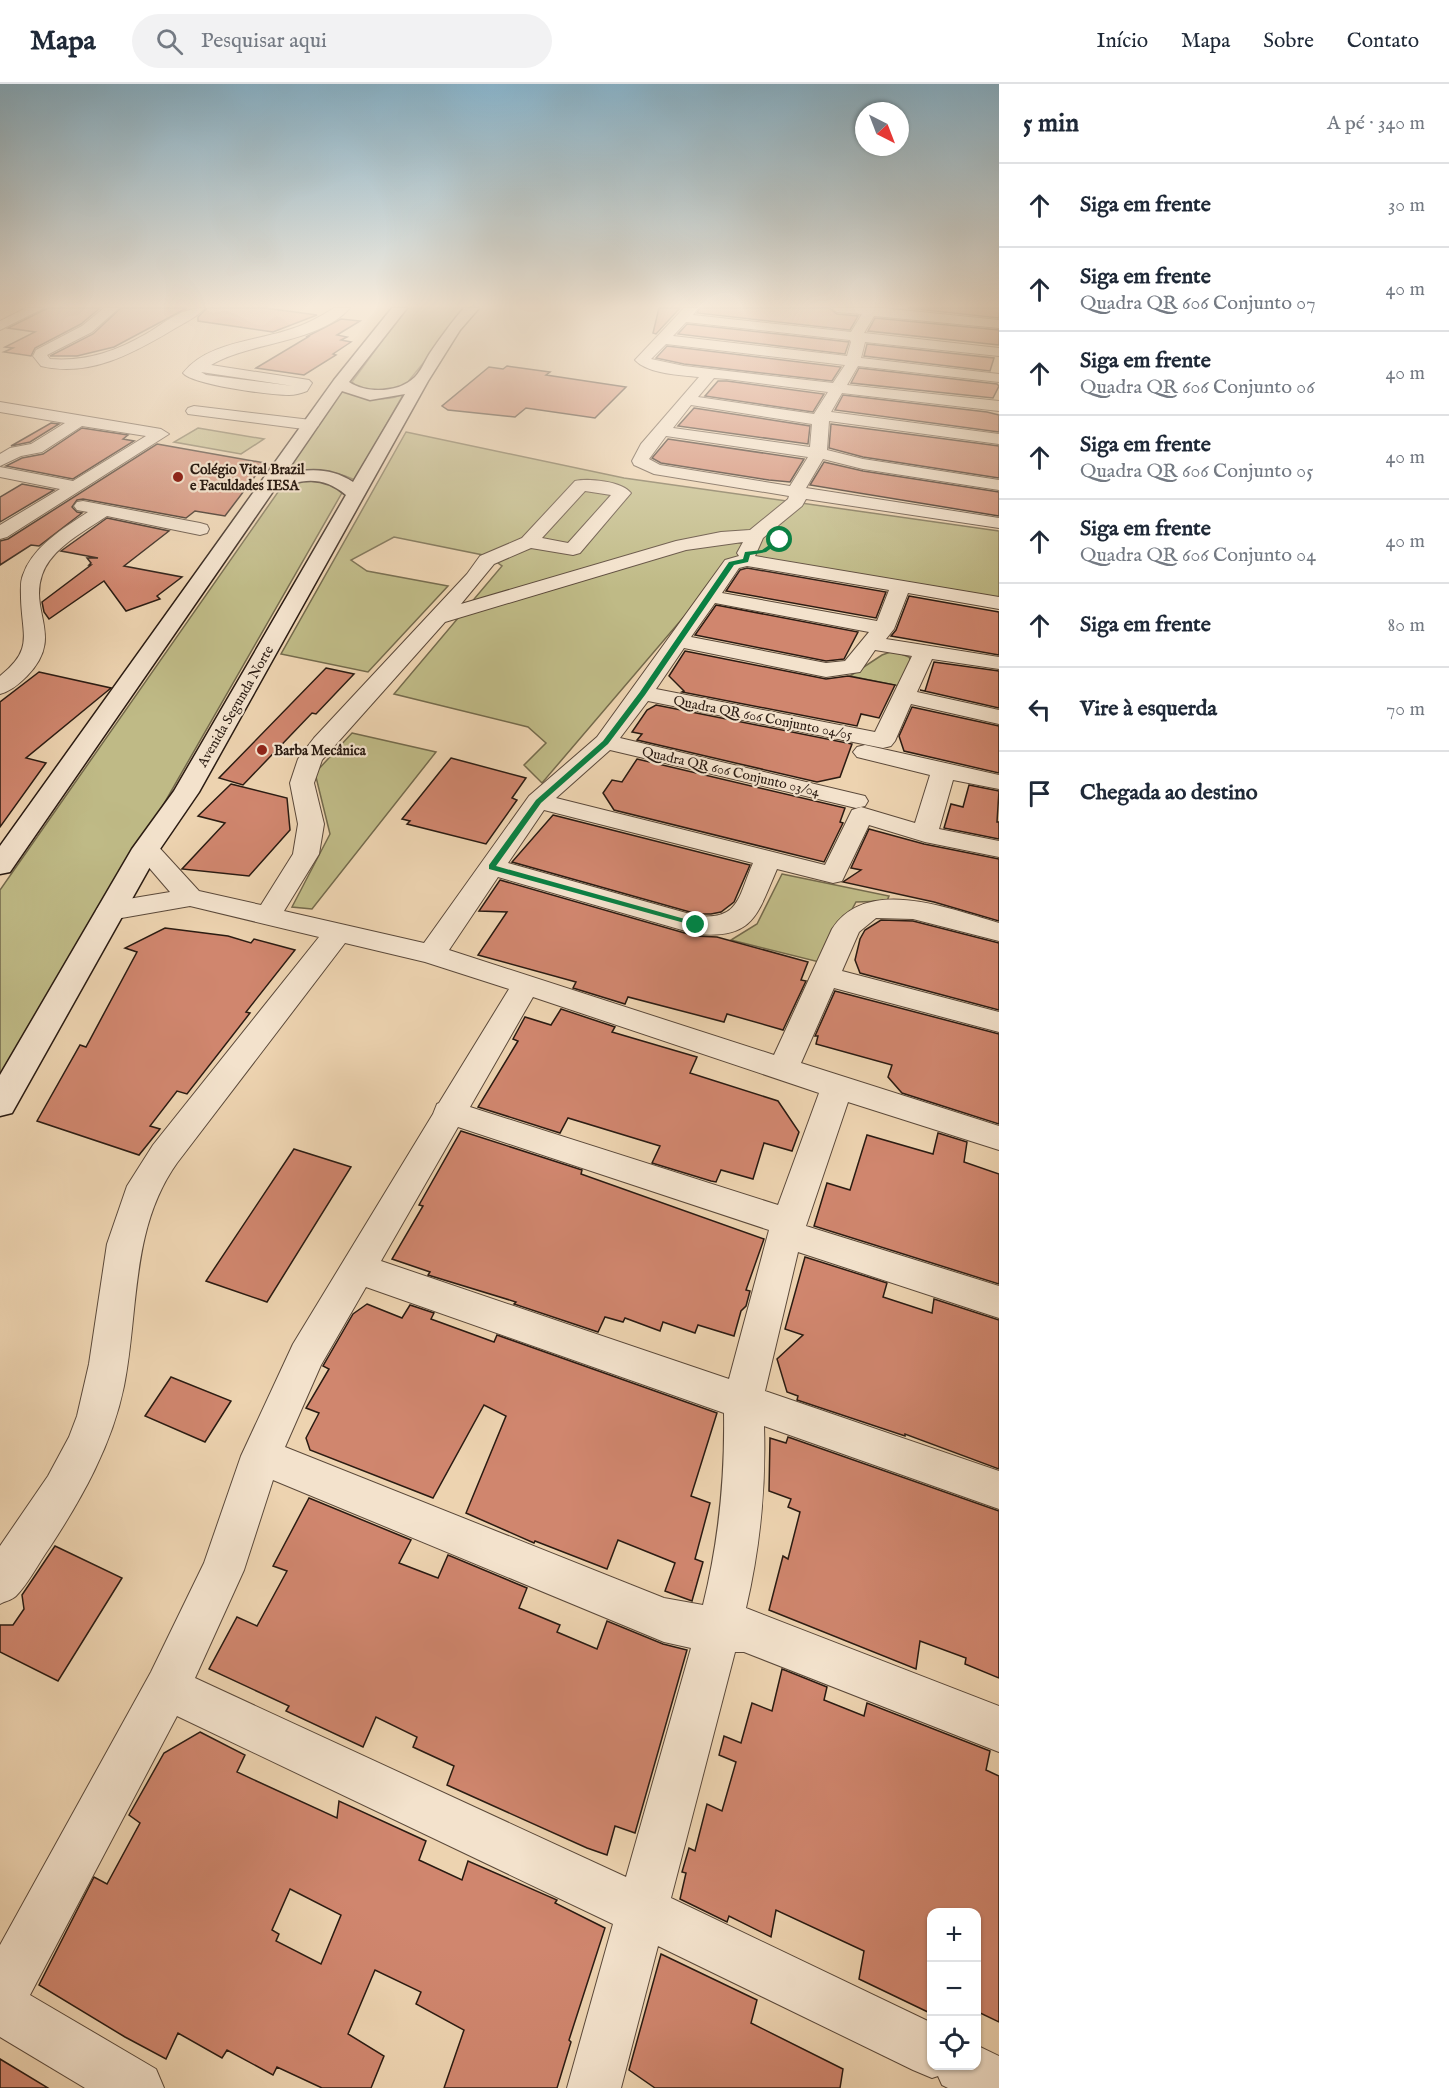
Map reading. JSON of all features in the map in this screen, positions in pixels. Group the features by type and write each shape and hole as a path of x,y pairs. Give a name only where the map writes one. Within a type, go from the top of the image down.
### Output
{"main road":[{"path":"0,866 327,402"},
{"name":"Avenida Segunda Norte","path":"0,1104 146,849 186,792 408,402"},
{"path":"266,487 296,476 323,475 340,481 356,493"}],"street":[{"path":"0,533 74,495 208,402"},
{"path":"686,402 640,461 654,469 999,523"},
{"path":"698,402 999,439"},
{"path":"795,492 818,453 821,418 830,402"},
{"path":"960,402 999,406"},
{"path":"0,407 161,434"},
{"path":"194,411 311,425"},
{"path":"0,461 8,450 36,448 80,420"},
{"path":"663,431 818,453 863,464 999,485"},
{"path":"0,472 74,495 104,510 200,529"},
{"path":"268,915 306,854 312,824 302,783 310,759 322,743 439,618 487,560 529,542 581,485 622,493 574,548 529,542"},
{"path":"746,557 755,535 796,502 798,496 795,492"},
{"path":"0,687 22,670 30,660 34,648 36,636 31,598 31,576 38,562 68,536 104,510"},
{"path":"0,516 22,520"},
{"path":"431,954 538,801 605,742 732,564 778,543 781,532 772,522"},
{"path":"439,618 683,545 721,537 755,535"},
{"path":"746,557 999,603"},
{"path":"678,641 826,670 852,667 877,636 901,585"},
{"path":"708,596 877,636 925,651 999,663"},
{"path":"538,801 833,875 859,808 852,790 904,696 925,651"},
{"name":"Quadra QR 606 Conjunto 04/05","path":"642,693 874,747 943,771 999,782"},
{"path":"904,696 999,717"},
{"name":"Quadra QR 606 Conjunto 03/04","path":"605,742 859,808 925,834 999,849"},
{"path":"925,834 943,771"},
{"path":"146,849 190,897"},
{"path":"491,867 696,925 712,927 738,920 744,914 768,859"},
{"path":"110,911 190,897 431,954 999,1138"},
{"path":"783,1069 846,930 856,917 867,910 907,909 999,932"},
{"path":"0,1582 65,1489 92,1433 105,1386 119,1273 130,1221 141,1193 210,1096 338,932"},
{"path":"825,976 999,1022"},
{"path":"0,1998 167,1688 223,1570 261,1456 306,1356 359,1269 448,1112 526,984"},
{"path":"594,2088 735,1562 746,1468 742,1400 788,1228 837,1087"},
{"path":"448,1112 999,1302"},
{"path":"359,1269 999,1490"},
{"path":"261,1456 664,1620 698,1627 744,1630 999,1729"},
{"path":"167,1688 642,1911 927,2049"},
{"path":"0,2007 138,2088"},
{"path":"969,2070 999,2084"}],"shaded area":[{"path":"333,402 399,402 355,480 320,471 285,475"},
{"path":"198,428 264,439 241,454 174,442"},
{"path":"406,432 624,478 999,531 999,603 734,558 542,783 524,765 546,743 528,727 394,694 502,566 488,556 394,537 351,560 367,571 448,586 368,672 281,654"},
{"path":"302,480 333,482 343,491 0,1090 0,890 278,492"},
{"path":"893,651 909,657 912,662 904,687 850,676 882,655"},
{"path":"352,733 436,752 312,909 292,907 330,834 315,773"},
{"path":"782,874 889,896 887,901 856,902 823,963 731,940 757,924"}],"building":[{"path":"447,402 611,402 595,418 526,408 515,417 448,410 442,406"},
{"path":"742,402 819,402 813,412"},
{"path":"840,402 898,402 987,412 999,415 999,432 835,410"},
{"path":"694,408 810,426 808,444 678,426"},
{"path":"51,423 59,424 30,442 11,446"},
{"path":"831,424 999,446 999,478 863,457 829,448"},
{"path":"82,428 128,435 123,439 134,441 73,479 6,466 22,458 43,454"},
{"path":"668,439 804,459 790,482 769,480 661,463 652,458"},
{"name":"Colégio Vital Brazil e Faculdades IESA","path":"157,444 265,463 225,516 195,511 186,518 83,499 77,500 72,507 82,513 39,546 31,545 0,565 0,541 8,539"},
{"path":"824,462 863,471 999,492 999,516 810,485"},
{"path":"22,484 54,490 0,522 0,497"},
{"path":"107,518 169,531 124,566 182,577 157,596 160,599 126,611 104,581 49,619 44,612 42,602 91,565 87,558 98,558 61,551"},
{"path":"747,568 886,592 876,618 726,591 740,570"},
{"path":"909,596 999,612 999,655 891,636 896,630"},
{"path":"716,605 858,632 844,659 826,661 695,635"},
{"path":"685,651 826,679 848,676 895,685 879,718 861,714 857,726 682,692 684,691 669,676"},
{"path":"934,662 999,671 999,708 920,690 925,691"},
{"path":"326,668 354,674 316,714 312,713 243,785 219,778"},
{"path":"39,672 111,688 26,758 46,763 0,827 0,702"},
{"path":"656,705 852,744 840,777 817,782 637,740 642,734 632,732 647,710"},
{"path":"912,707 999,726 999,773 904,751 899,736"},
{"path":"451,758 526,778 512,798 517,800 486,844 407,824 410,821 402,819"},
{"path":"637,759 845,808 840,822 843,823 824,862 614,810 603,793 612,780 622,782"},
{"path":"231,784 287,798 290,830 249,876 182,869 225,823 198,816"},
{"path":"969,785 999,791 997,822 999,822 999,839 944,828 951,804 963,807"},
{"path":"553,815 750,865 734,902 721,912 697,914 512,862"},
{"path":"869,829 924,844 999,859 999,921 934,902 843,882 861,870 851,868"},
{"path":"500,880 695,936 717,937 808,962 801,980 806,981 783,1030 727,1014 724,1022 628,997 625,1004 573,988 576,982 478,955 507,912 479,911"},
{"path":"881,920 913,921 999,943 999,1010 860,973 855,960 860,939 865,930"},
{"path":"165,928 228,936 251,943 254,939 295,950 246,1012 250,1013 187,1094 177,1091 150,1126 160,1129 139,1155 37,1121 80,1045 86,1047 137,952 125,948"},
{"path":"835,991 999,1034 999,1124 902,1093 888,1077 892,1065 816,1044 818,1036 815,1036"},
{"path":"561,1009 615,1027 612,1032 697,1057 690,1073 778,1101 799,1132 792,1151 764,1143 753,1179 721,1170 716,1182 652,1163 660,1146 568,1118 560,1133 478,1107 518,1041 513,1039 525,1017 551,1025"},
{"path":"461,1131 582,1170 581,1174 764,1239 746,1290 750,1291 746,1306 741,1311 734,1336 698,1325 695,1333 663,1322 660,1331 625,1318 623,1322 605,1317 598,1332 514,1304 516,1302 428,1275 430,1272 392,1259 423,1206 419,1205"},
{"path":"938,1133 967,1142 964,1162 999,1174 999,1284 814,1226 827,1183 850,1190 867,1135 933,1154"},
{"path":"294,1149 351,1167 267,1302 206,1281"},
{"path":"805,1257 887,1283 883,1297 932,1313 934,1299 999,1320 999,1469 905,1434 905,1436 797,1400 798,1396 787,1392 777,1359 803,1335 785,1329"},
{"path":"367,1304 402,1318 410,1305 434,1313 431,1319 494,1342 497,1335 717,1413 691,1496 710,1503 695,1559 703,1562 692,1601 665,1591 675,1563 618,1540 607,1569 535,1541 534,1543 466,1513 506,1416 484,1405 433,1498 310,1450 306,1438 319,1413 306,1408 329,1369 323,1366 353,1314"},
{"path":"171,1377 231,1401 205,1442 145,1416"},
{"path":"788,1437 999,1511 999,1678 965,1664 966,1658 920,1641 916,1669 769,1610 783,1556 788,1559 800,1512 788,1507 791,1499 769,1491 770,1438 786,1443"},
{"path":"309,1498 411,1540 399,1563 438,1578 448,1555 527,1588 519,1608 560,1625 557,1632 597,1649 607,1621 663,1644 687,1650 635,1833 615,1826 607,1855 587,1848 447,1785 454,1766 413,1747 417,1737 376,1717 363,1747 286,1711 289,1706 209,1669 237,1617 257,1626 287,1571 273,1566"},
{"path":"55,1546 122,1578 58,1681 0,1652 0,1625 13,1625 24,1609 22,1595"},
{"path":"782,1669 827,1687 824,1700 864,1716 867,1703 990,1751 986,1770 999,1776 999,2022 981,2013 981,1908 927,1908 927,2012 859,1979 864,1951 776,1910 771,1937 729,1916 727,1922 680,1899 686,1873 682,1872 689,1848 695,1851 707,1804 722,1811 736,1762 719,1755 724,1736 741,1743 752,1703 772,1711"},
{"path":"200,1732 245,1755 237,1772 337,1818 339,1801 426,1841 419,1860 462,1880 468,1861 557,1900 555,1903 605,1928 569,2040 571,2042 557,2088 444,2088 464,2030 416,2004 421,1992 375,1970 348,2034 384,2056 371,2088 322,2088 277,2067 273,2075 227,2050 222,2058 178,2033 166,2059 39,1985 94,1877 107,1884 140,1823 129,1815 164,1753","holes":["290,1889 341,1915 321,1964 276,1941 279,1934 272,1930"]},
{"path":"661,1954 757,2000 751,2023 843,2069 840,2088 655,2088 629,2070"},
{"path":"0,2059 48,2088 0,2088"}],"place":[{"name":"Colégio Vital Brazil e Faculdades IESA","path":"178,477"},
{"name":"Barba Mecânica","path":"262,750"}],"route":[{"path":"696,925 491,867 538,801 605,742 732,564 746,560 747,553 764,551 780,540"}]}
